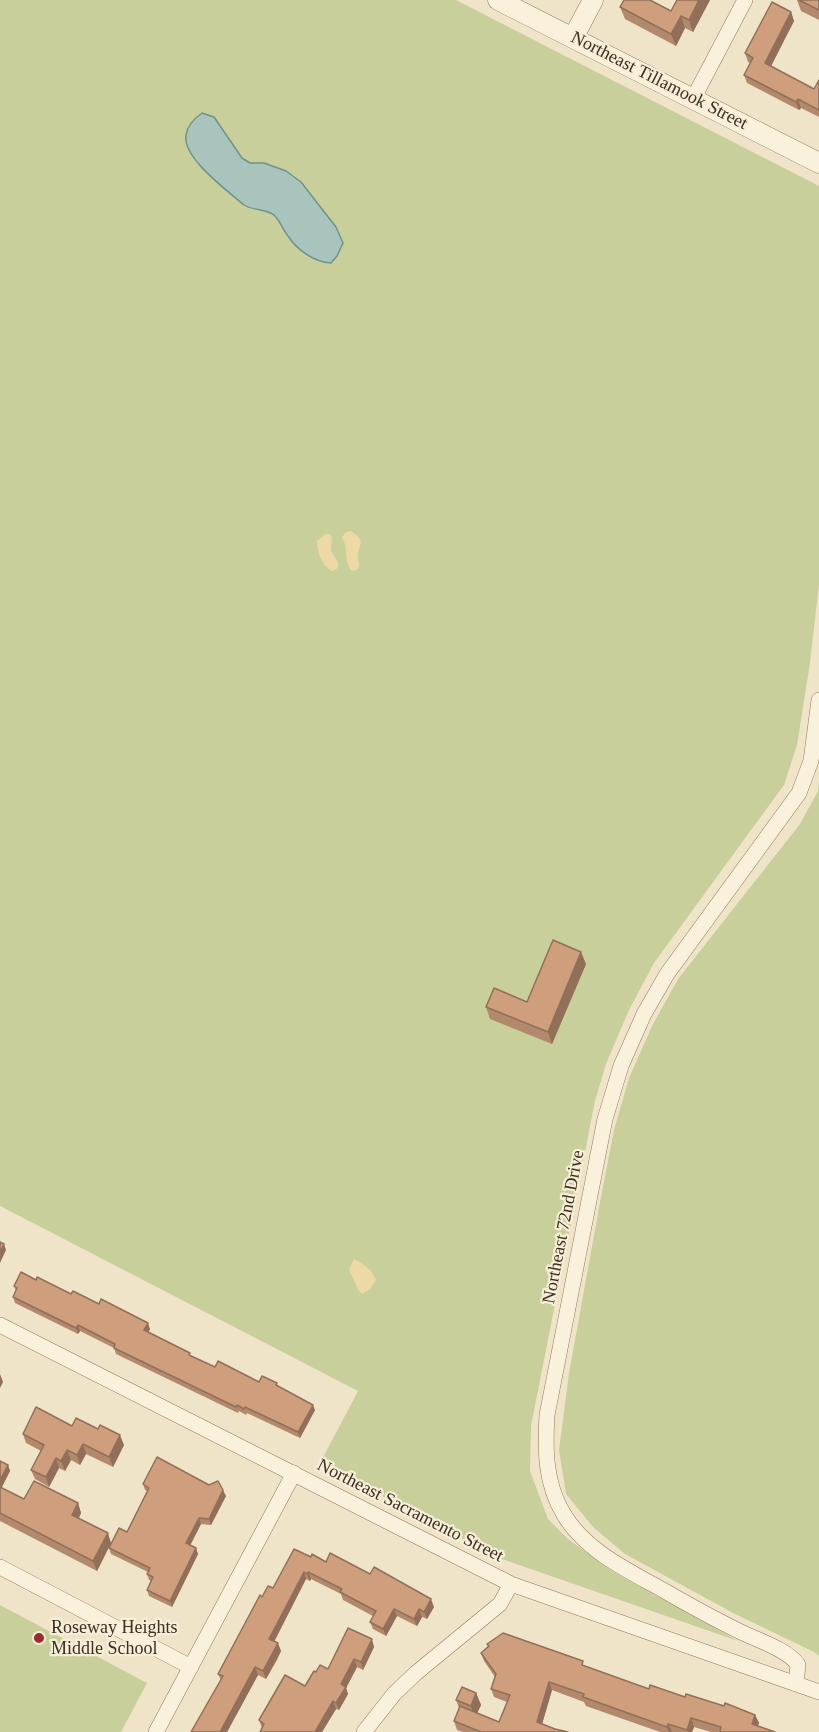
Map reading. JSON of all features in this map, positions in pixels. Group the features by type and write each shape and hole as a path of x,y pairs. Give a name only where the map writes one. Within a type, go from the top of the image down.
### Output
{"street":[{"name":"Northeast Tillamook Street","path":"498,0 819,163"},
{"path":"573,38 593,0"},
{"path":"693,99 745,0"},
{"name":"Northeast 72nd Drive","path":"796,1684 798,1665 790,1656 659,1588 598,1551 583,1538 562,1513 554,1494 549,1475 546,1437 549,1405 605,1119 621,1066 644,1014 667,974 799,793 811,761 819,700"},
{"name":"Northeast Sacramento Street","path":"0,1325 511,1584 819,1692"},
{"path":"156,1732 294,1473"},
{"path":"0,1567 191,1667"},
{"path":"364,1732 394,1694 500,1604 511,1584"}],"green space":[{"path":"0,0 456,0 819,186 819,584 797,745 784,785 654,963 629,1010 606,1064 595,1101 531,1426 530,1471 548,1519 568,1539 612,1571 738,1641 499,1558 320,1463 358,1391 0,1206"},
{"path":"819,781 819,1656 733,1613 625,1554 593,1527 566,1494 559,1450 569,1373 600,1202 614,1130 629,1078 652,1026 678,979 800,824 818,791"},
{"name":"Roseway Heights Middle School","path":"0,1605 147,1683 121,1732 0,1732"}],"sand":[{"path":"351,531 360,540 359,565 355,571 349,566 342,537 346,532"},
{"path":"325,534 332,537 331,551 338,562 338,568 332,571 323,562 318,550 317,541"},
{"path":"354,1259 373,1273 376,1280 370,1289 362,1294 349,1269"}],"water":[{"path":"202,113 214,117 242,158 250,163 264,163 286,171 301,182 336,227 343,243 331,263 312,258 301,250 272,213 244,205 198,164 191,154 186,135 192,122"}],"building":[{"path":"624,0 650,0 671,11 677,0 699,0 689,20 681,16 671,34 620,7"},
{"path":"799,0 819,0 819,10"},
{"path":"772,2 791,12 765,63 814,89 819,80 819,110 798,99 796,102 744,75 753,58 745,53"},
{"path":"553,940 581,952 548,1032 486,1007 494,988 527,1002"},
{"path":"21,1272 36,1280 37,1277 71,1294 73,1291 99,1304 101,1299 148,1323 144,1330 190,1353 189,1355 215,1367 218,1361 259,1382 262,1376 313,1405 298,1432 245,1407 244,1409 237,1405 236,1407 114,1348 115,1344 78,1325 76,1328 13,1297 17,1288 14,1286"},
{"path":"36,1407 72,1426 76,1418 98,1429 100,1425 120,1435 109,1457 83,1444 77,1455 67,1450 61,1461 56,1458 46,1477 31,1470 44,1445 23,1434"},
{"path":"157,1457 209,1485 218,1481 223,1490 209,1519 199,1518 186,1543 196,1548 170,1601 147,1590 153,1577 147,1574 150,1568 109,1548 119,1528 127,1532 149,1488 143,1484"},
{"path":"0,1461 8,1465 0,1480"},
{"path":"34,1481 78,1503 72,1515 108,1533 93,1561 0,1513 0,1487 24,1499"},
{"path":"294,1549 311,1557 312,1554 326,1562 330,1553 370,1574 374,1567 431,1599 424,1612 419,1609 414,1619 394,1609 383,1629 370,1622 376,1611 340,1592 342,1589 304,1572 269,1639 278,1643 263,1671 255,1667 220,1732 191,1732 223,1676 218,1674 260,1595 262,1597 268,1586 273,1588"},
{"path":"348,1628 372,1639 361,1662 354,1659 341,1684 346,1687 336,1703 333,1701 315,1732 260,1732 264,1724 259,1720 285,1675 305,1686 320,1665 328,1669"},
{"path":"503,1633 583,1661 582,1665 649,1689 650,1685 685,1697 686,1694 724,1706 725,1703 755,1715 752,1724 775,1732 720,1732 721,1727 691,1718 687,1730 668,1724 667,1727 583,1697 584,1694 549,1682 537,1722 568,1732 481,1732 454,1721 460,1706 499,1722 510,1695 491,1689 496,1674 481,1653 489,1646 487,1644"},
{"path":"462,1687 476,1693 471,1706 456,1700"}],"place":[{"name":"Roseway Heights Middle School","path":"39,1638"}]}
